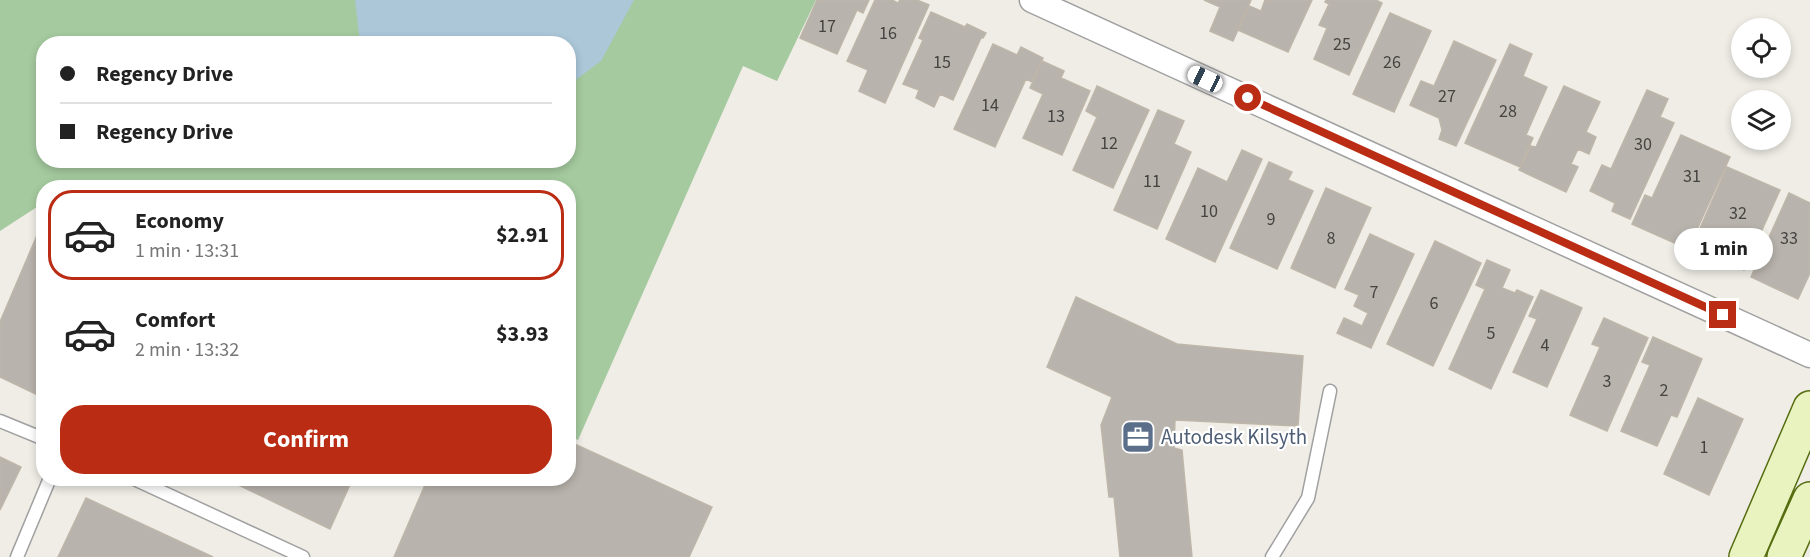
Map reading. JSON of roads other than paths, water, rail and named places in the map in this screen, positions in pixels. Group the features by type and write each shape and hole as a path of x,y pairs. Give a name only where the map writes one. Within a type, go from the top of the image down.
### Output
{"main road":[{"path":"1746,557 1810,408"},
{"path":"1784,557 1810,498"}],"street":[{"path":"1032,0 1810,355"}],"lane":[{"path":"1272,557 1308,498 1330,390"},
{"path":"0,422 36,436"},
{"path":"17,557 47,486"},
{"path":"149,486 303,557"}],"water":[{"path":"355,0 634,0 601,61 576,80 576,36 359,36"}],"place":[{"name":"Autodesk Kilsyth","path":"1138,437"}]}
